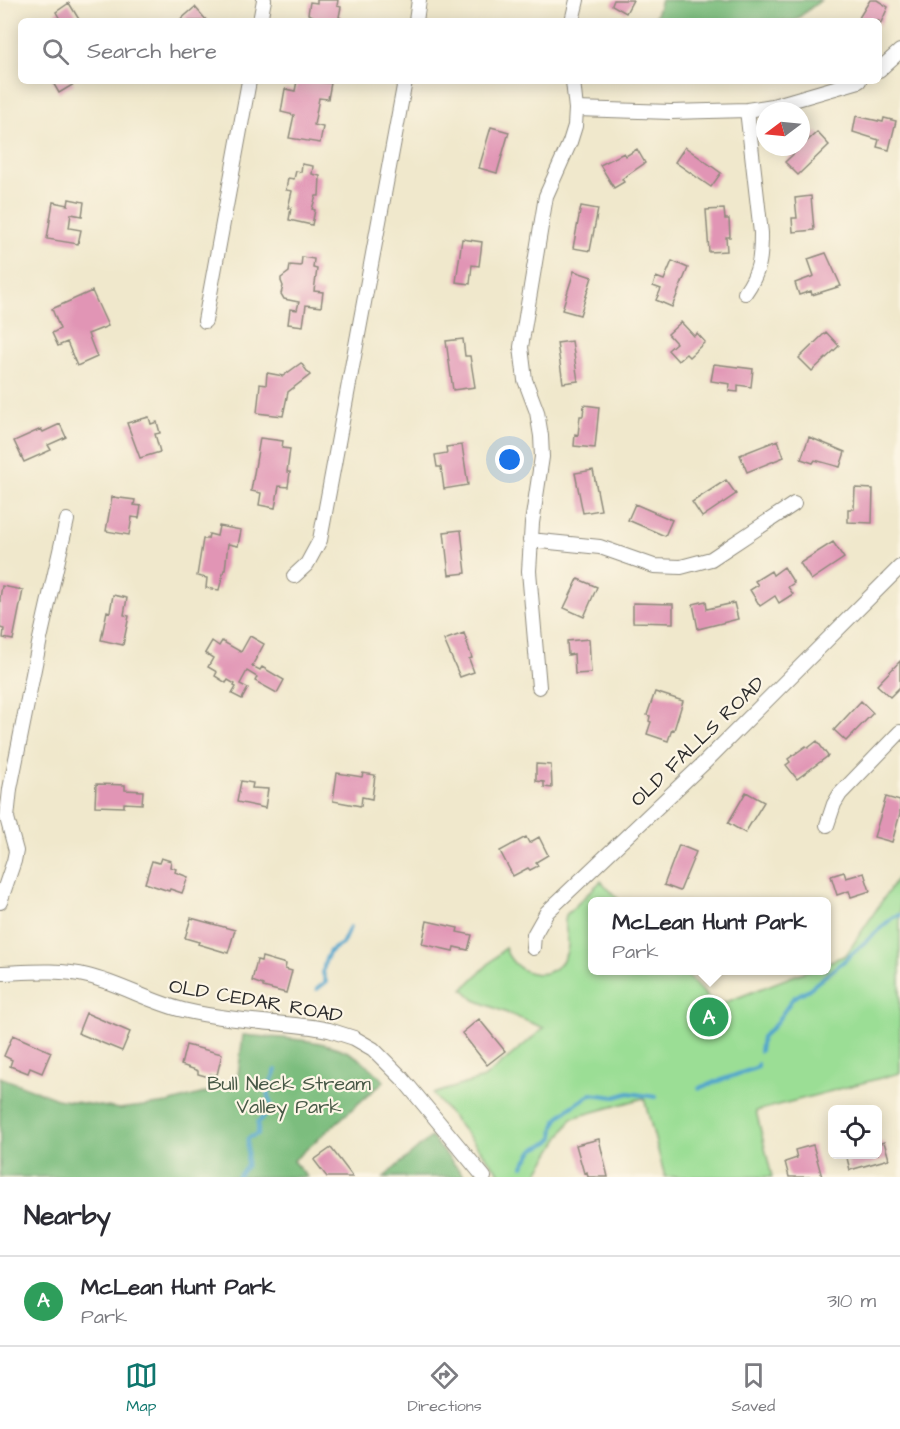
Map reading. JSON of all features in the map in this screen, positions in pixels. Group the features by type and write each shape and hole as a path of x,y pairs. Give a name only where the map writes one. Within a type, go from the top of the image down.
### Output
{"street":[{"path":"261,18 264,0"},
{"path":"416,18 419,0"},
{"path":"573,18 578,0"},
{"path":"882,67 900,51"},
{"path":"206,321 248,84"},
{"path":"294,576 307,564 320,540 404,84"},
{"path":"539,687 530,591 530,540 540,477 541,436 537,412 525,380 521,347 546,196 570,142 574,126 576,109 573,84"},
{"path":"576,109 670,112 747,110 773,106 849,84"},
{"path":"745,293 759,267 761,253 761,233 747,110"},
{"path":"530,540 600,547 654,566 681,567 711,559 794,504"},
{"path":"0,902 16,851 7,818 10,789 67,520"},
{"name":"OLD FALLS ROAD","path":"533,948 534,935 548,912 704,763 900,567"},
{"path":"827,825 840,794 900,732"},
{"name":"OLD CEDAR ROAD","path":"0,973 68,973 87,976 160,1004 186,1011 312,1027 354,1038 374,1049 392,1067 483,1177"}],"green space":[{"path":"661,0 821,0 798,18 655,18"},
{"path":"900,874 900,1073 756,1111 772,1177 665,1177 644,1098 572,1118 535,1177 503,1177 433,1094 484,1078 544,1028 475,1000 463,989 505,948 515,964 531,973 539,974 556,968 563,960 568,947 566,915 601,881 616,897 588,897 588,975 687,975 716,1006 796,975 831,975 831,961 846,955"},
{"name":"Bull Neck Stream Valley Park","path":"243,1035 297,1039 337,1047 358,1058 384,1081 293,1161 307,1177 0,1177 0,1077 57,1099 119,1109 168,1103 237,1084"},
{"name":"Bull Neck Stream Valley Park","path":"431,1137 465,1177 384,1177"}],"building":[{"path":"317,0 338,0 337,6 341,7 339,17 341,18 313,18 308,14 310,2 317,3"},
{"path":"614,0 633,0 626,13 612,5"},
{"path":"870,0 877,0 888,7 882,20 882,18 859,18"},
{"path":"69,3 78,18 59,18 56,12"},
{"path":"195,7 204,18 182,18"},
{"path":"54,84 74,84 59,93"},
{"path":"296,84 331,84 328,99 319,98 314,125 323,127 320,143 289,138 294,115 281,112 285,89 295,91"},
{"path":"856,116 883,122 884,118 896,121 889,150 877,147 879,140 853,132"},
{"path":"491,127 509,132 497,173 479,168"},
{"path":"817,132 829,145 798,175 785,162 791,156 810,156 810,139"},
{"path":"685,147 721,173 711,187 675,162"},
{"path":"637,149 645,163 622,179 624,182 614,188 600,165 624,153 626,156"},
{"path":"302,164 313,166 312,174 320,176 319,196 316,196 312,209 315,210 312,225 289,220 291,208 288,208 292,191 286,190 288,178 294,179 296,171 301,172"},
{"path":"811,196 814,230 793,232 792,218 797,218 795,198"},
{"path":"69,199 84,202 82,216 71,214 69,228 81,230 78,244 47,239 53,202 68,205"},
{"path":"581,206 598,209 590,251 573,248"},
{"path":"724,209 725,219 729,219 730,237 726,237 727,251 709,252 706,210"},
{"path":"462,239 482,242 479,266 472,265 470,284 456,282"},
{"path":"826,253 841,286 812,295 811,291 799,295 795,283 814,276 808,259"},
{"path":"302,257 314,259 313,268 317,269 314,291 323,292 321,307 306,305 303,326 288,324 290,309 297,310 299,302 284,299 281,294 283,286 281,278 289,272 290,265 301,266"},
{"path":"672,261 688,268 672,307 656,300 661,289 653,286 656,277 664,280"},
{"path":"574,271 592,277 580,315 562,310"},
{"path":"92,291 108,326 88,334 97,357 77,366 67,342 58,346 52,333 60,329 52,309"},
{"path":"681,322 694,336 697,333 705,342 689,357 686,354 678,361 668,350 676,343 668,334"},
{"path":"826,332 839,346 812,371 799,358"},
{"path":"463,339 465,356 470,356 475,387 453,390 446,341"},
{"path":"572,341 578,381 563,383 557,343"},
{"path":"301,363 310,375 288,392 283,416 257,413 260,384 266,385 267,373 283,376"},
{"path":"714,364 753,369 751,387 738,385 738,392 729,391 730,384 711,381"},
{"path":"584,405 599,407 595,448 574,446 575,434 578,435"},
{"path":"149,417 151,424 157,422 160,433 155,434 160,452 140,458 127,423"},
{"path":"60,424 66,437 48,445 51,450 24,462 14,441 41,429 43,432"},
{"path":"809,437 845,452 840,467 815,460 813,463 801,459"},
{"path":"260,438 283,441 282,448 290,449 288,487 279,486 275,508 259,505 261,493 251,491"},
{"path":"778,440 784,457 747,472 740,455"},
{"path":"462,445 468,485 444,489 441,467 437,467 435,455 447,453 446,447"},
{"path":"593,470 601,510 583,513 575,473"},
{"path":"726,480 736,494 702,517 692,502"},
{"path":"855,488 873,489 872,523 848,522 848,509 854,509"},
{"path":"112,497 135,500 134,505 141,506 139,518 132,517 129,535 106,531"},
{"path":"635,504 672,520 665,536 628,520"},
{"path":"219,526 241,530 238,546 228,544 225,570 219,590 206,588 207,578 197,576 203,539 208,539 209,534 217,536"},
{"path":"461,530 466,573 449,575 444,532"},
{"path":"833,542 844,558 811,580 800,563"},
{"path":"784,567 794,583 788,587 793,594 779,603 775,596 760,606 750,590 758,585 755,581 771,571 773,575"},
{"path":"578,579 597,587 584,617 564,608"},
{"path":"2,586 23,590 13,640 3,638 4,629 0,628"},
{"path":"113,595 127,598 124,615 129,616 123,645 101,640"},
{"path":"706,601 707,609 734,603 738,619 698,629 693,604"},
{"path":"633,603 673,604 673,623 633,622"},
{"path":"464,633 474,672 460,677 444,640"},
{"path":"250,636 264,644 252,666 260,670 262,667 284,680 277,693 255,681 257,677 247,671 240,684 248,688 242,699 232,694 236,687 235,684 228,680 226,683 215,676 217,672 208,667 213,658 205,653 212,641 219,646 222,641 241,652"},
{"path":"589,639 591,673 575,674 574,654 568,655 567,641"},
{"path":"900,661 900,687 890,697 877,685"},
{"path":"655,692 683,701 668,741 647,734 651,722 649,721 650,716 647,715"},
{"path":"861,701 873,713 846,741 834,730"},
{"path":"817,741 828,756 797,779 786,765 790,762 788,759"},
{"path":"536,764 551,765 552,788 544,787 544,782 536,781"},
{"path":"337,773 362,777 363,773 375,775 372,799 362,797 361,806 333,801"},
{"path":"241,781 253,783 252,788 268,789 265,808 237,802"},
{"path":"96,784 125,785 125,790 143,791 142,804 124,803 124,807 95,806"},
{"path":"746,792 764,802 745,833 728,823"},
{"path":"886,797 900,801 900,814 892,842 874,837"},
{"path":"526,837 529,843 539,837 548,855 536,862 538,866 530,870 528,868 513,876 500,851"},
{"path":"679,845 696,852 680,891 664,885"},
{"path":"161,858 171,861 170,867 176,869 175,872 188,877 182,893 145,883 152,861 159,863"},
{"path":"844,872 846,878 864,873 870,891 851,897 849,891 837,895 831,876"},
{"path":"191,918 235,930 228,953 185,938"},
{"path":"427,921 458,928 457,932 472,935 468,950 454,947 453,951 422,944"},
{"path":"262,957 286,964 285,969 292,971 286,993 263,987 252,981 257,960 261,961"},
{"path":"86,1013 130,1032 122,1051 78,1033"},
{"path":"479,1019 505,1051 487,1065 462,1033"},
{"path":"13,1035 51,1052 42,1073 30,1068 28,1073 10,1066 12,1060 4,1056"},
{"path":"186,1045 222,1054 217,1075 210,1074 209,1077 198,1074 198,1071 181,1065"},
{"path":"599,1139 608,1177 588,1177 587,1172 584,1173 576,1145"},
{"path":"884,1142 889,1159 850,1170 847,1159 882,1159 882,1143"},
{"path":"813,1145 822,1177 789,1177 785,1162 797,1158 795,1150"},
{"path":"331,1148 353,1177 327,1177 314,1160"}],"waterway":[{"path":"831,971 893,917 900,915"},
{"path":"317,989 326,982 323,973 330,951 342,944 350,927"},
{"path":"760,1051 762,1037 774,1026 793,998 826,975"},
{"path":"699,1088 758,1067 758,1064"},
{"path":"238,1177 247,1165 248,1138 258,1134 258,1122 272,1108 267,1091 276,1070"},
{"path":"523,1166 533,1150 554,1137 556,1123 560,1117 591,1094 615,1097 629,1093 656,1097"}],"place":[{"name":"McLean Hunt Park","path":"709,1017"}]}
